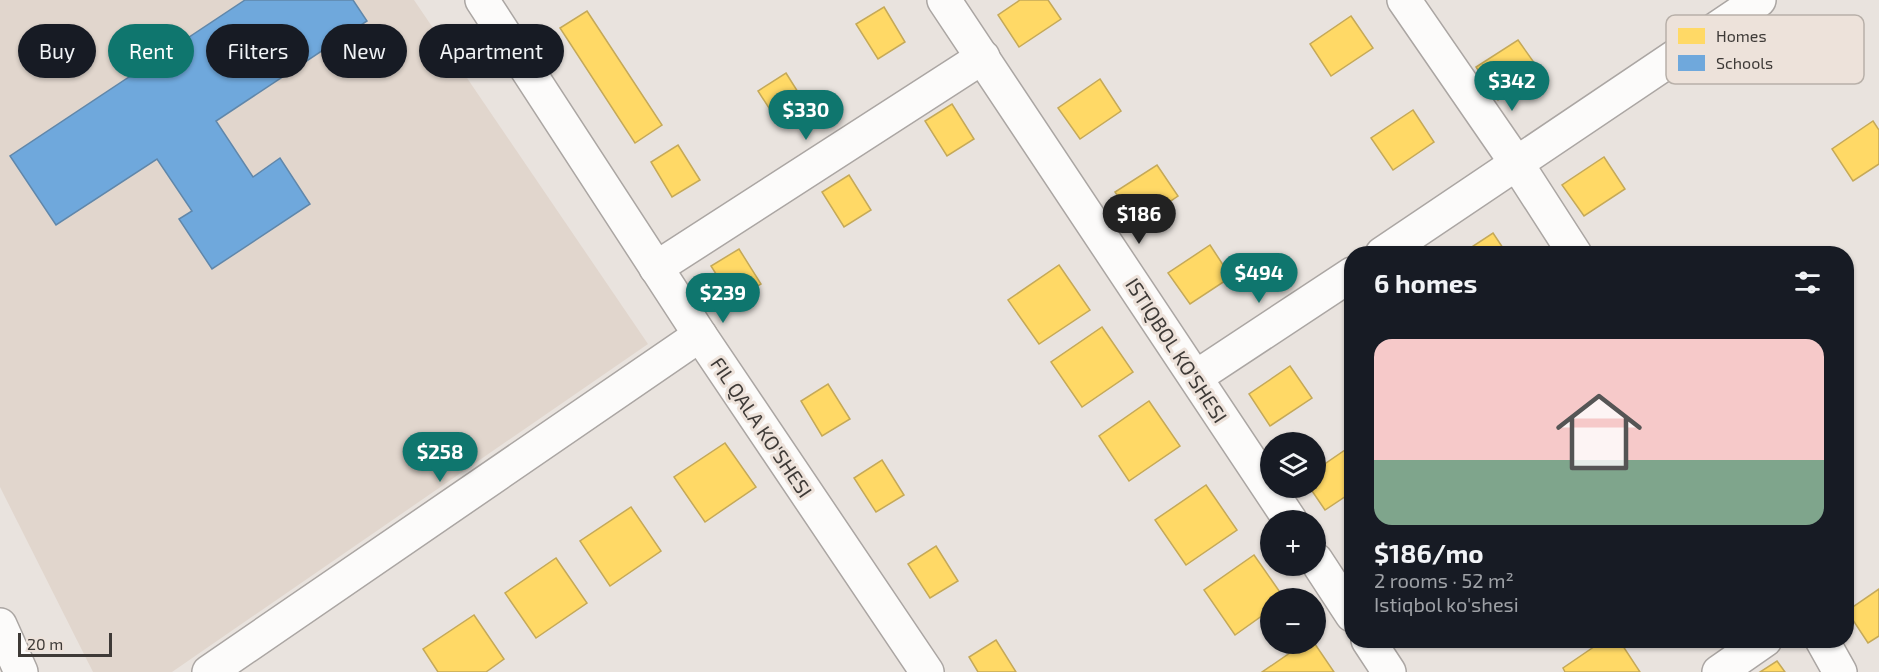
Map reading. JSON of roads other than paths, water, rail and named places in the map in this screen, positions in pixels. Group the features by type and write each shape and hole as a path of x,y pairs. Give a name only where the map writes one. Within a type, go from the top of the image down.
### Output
{"street":[{"name":"FIL QALA KO'SHESI","path":"482,0 700,335 927,672"},
{"name":"ISTIQBOL KO'SHESI","path":"944,0 1283,510"},
{"path":"1404,0 1517,164 1570,246"},
{"path":"1737,15 1759,0"},
{"path":"656,268 983,57"},
{"path":"1394,246 1666,63"},
{"path":"1196,377 1344,279"},
{"path":"209,672 700,335"},
{"path":"1326,575 1344,603"},
{"path":"0,624 21,672"},
{"path":"1373,648 1389,672"},
{"path":"1719,672 1754,648"},
{"path":"1826,648 1840,672"}]}
